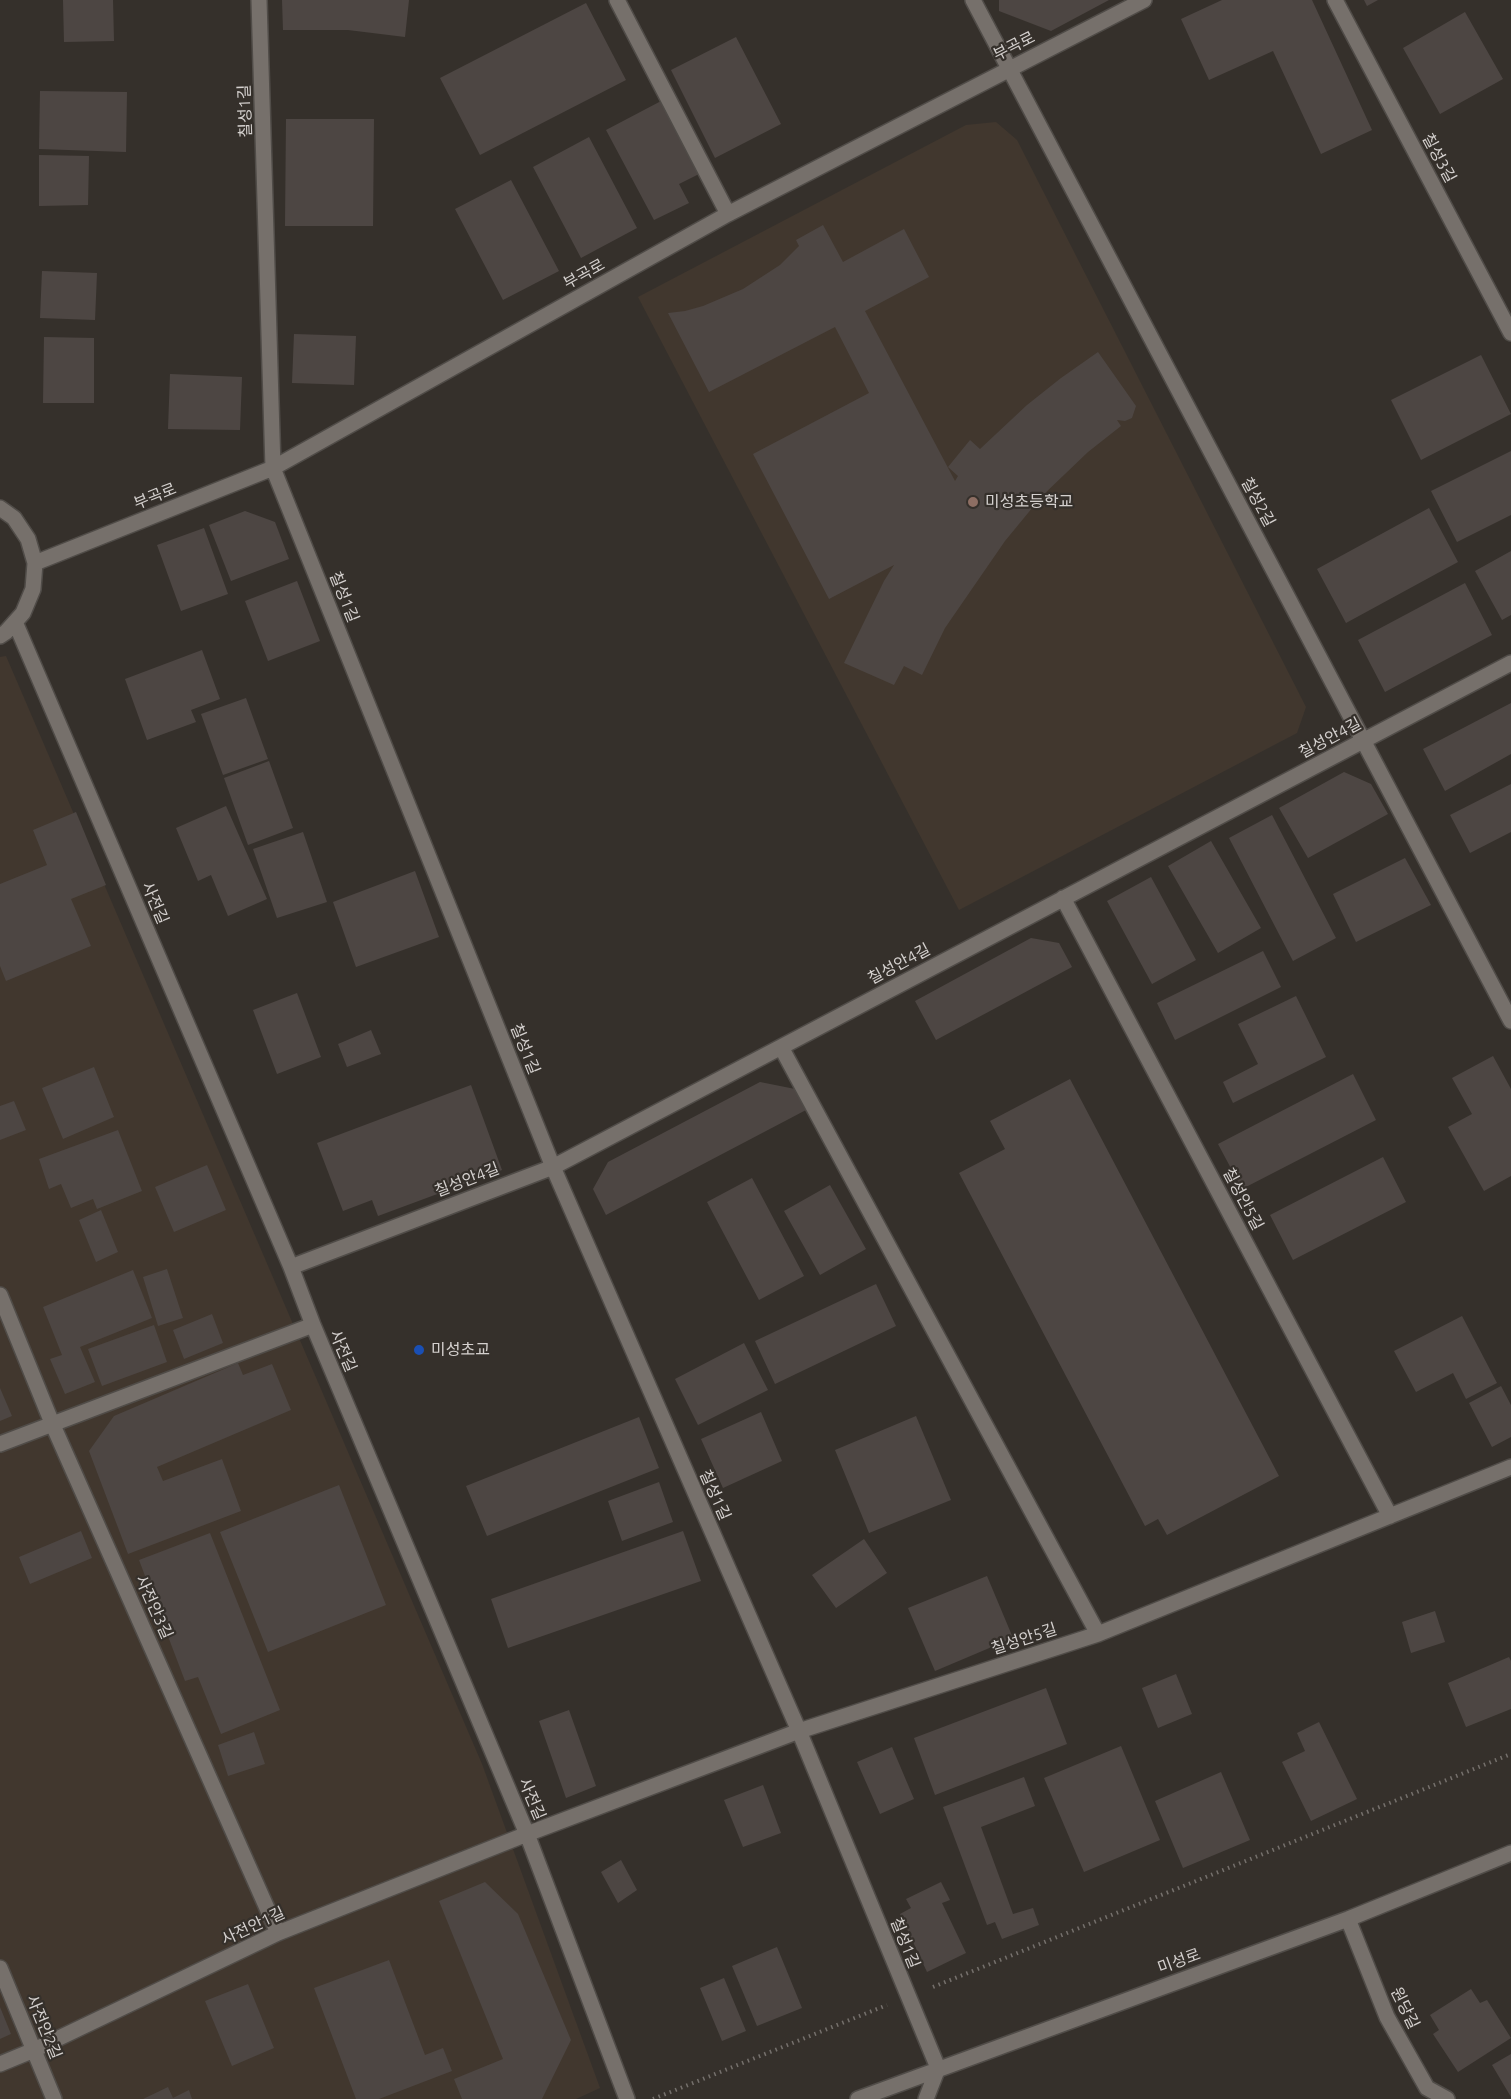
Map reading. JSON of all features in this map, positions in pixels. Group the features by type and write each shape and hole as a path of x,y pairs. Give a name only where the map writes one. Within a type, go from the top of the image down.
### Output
{"street":[{"name":"칠성1길","path":"259,0 273,468 553,1167 799,1731 938,2068"},
{"path":"617,0 728,214"},
{"name":"칠성2길","path":"973,0 1511,1021"},
{"name":"부곡로","path":"35,563 273,468 728,214 1144,0"},
{"name":"칠성3길","path":"1335,0 1511,333"},
{"path":"0,508 14,518 28,539 35,563 33,589 23,613 0,636"},
{"name":"사전길","path":"15,622 291,1267 312,1325 527,1834 627,2099"},
{"name":"칠성안4길","path":"291,1267 553,1167 1511,663"},
{"name":"칠성안5길","path":"1063,898 1390,1516"},
{"path":"781,1047 1098,1634"},
{"name":"사전안3길","path":"0,1295 52,1423 278,1933"},
{"path":"0,1444 312,1325"},
{"name":"칠성안5길","path":"527,1834 799,1731 1098,1634 1511,1467"},
{"name":"사전안1길","path":"0,2064 34,2050 278,1933 527,1834"},
{"name":"미성로","path":"858,2099 1348,1919 1511,1853"},
{"name":"원당길","path":"1348,1919 1387,2016 1427,2088 1447,2099"},
{"name":"사전안2길","path":"0,1968 54,2099"},
{"path":"926,2099 938,2068"}],"path":[{"path":"653,2099 1511,1754"}],"shaded area":[{"name":"미성초등학교","path":"996,122 1017,140 1306,707 1297,733 959,910 638,297 966,125"},
{"path":"6,656 482,1764 600,2088 576,2099 0,2099 0,657"}],"building":[{"path":"63,0 113,0 114,41 64,42"},
{"path":"282,0 409,0 405,37 348,30 283,30"},
{"path":"999,0 1109,0 1051,31 999,11"},
{"path":"1222,0 1312,0 1372,130 1321,154 1273,51 1209,80 1181,19"},
{"path":"1364,0 1378,0 1367,6"},
{"path":"586,3 626,80 480,155 440,78"},
{"path":"1465,12 1503,79 1440,114 1403,48"},
{"path":"736,37 781,124 715,158 671,70"},
{"path":"40,91 127,92 126,152 39,149"},
{"path":"663,100 701,173 679,184 689,203 654,220 606,130"},
{"path":"286,119 374,119 373,226 285,226"},
{"path":"589,137 637,228 581,258 533,167"},
{"path":"39,155 89,156 88,205 39,206"},
{"path":"511,180 559,271 503,300 455,209"},
{"path":"823,225 843,262 904,229 929,277 865,311 955,481 958,476 948,467 970,440 980,449 1027,405 1098,352 1136,406 1132,418 1125,421 1117,420 1121,426 1088,452 1042,496 1005,541 945,628 922,675 904,666 894,685 844,663 894,565 829,599 753,454 869,393 835,327 709,392 668,313 703,306 743,289 780,265 799,246 796,240"},
{"path":"42,271 97,273 95,320 40,318"},
{"path":"294,334 356,336 354,385 292,383"},
{"path":"44,337 94,338 94,403 43,403"},
{"path":"1481,355 1511,414 1421,460 1391,400"},
{"path":"170,374 242,377 240,430 168,429"},
{"path":"1511,451 1511,515 1457,542 1431,491"},
{"path":"1429,508 1458,562 1346,623 1317,569"},
{"path":"245,511 275,522 289,559 231,581 209,525"},
{"path":"204,528 228,594 181,611 157,545"},
{"path":"1511,551 1511,615 1502,620 1475,571"},
{"path":"297,581 320,641 268,661 245,601"},
{"path":"1465,583 1492,635 1385,692 1358,640"},
{"path":"202,650 220,699 191,710 196,722 147,740 125,679"},
{"path":"246,698 268,759 223,775 201,714"},
{"path":"1511,703 1511,754 1445,791 1423,749"},
{"path":"269,761 293,828 248,845 224,778"},
{"path":"1344,772 1371,784 1388,814 1308,858 1279,808"},
{"path":"1511,784 1511,832 1470,853 1450,815"},
{"path":"226,806 267,899 228,916 211,875 198,881 176,828"},
{"path":"76,812 106,885 71,899 91,946 6,981 0,966 0,884 47,865 33,830"},
{"path":"1272,815 1336,938 1293,961 1229,838"},
{"path":"303,832 327,902 277,918 253,849"},
{"path":"1211,841 1261,928 1218,953 1168,866"},
{"path":"1405,858 1431,905 1356,942 1333,894"},
{"path":"415,871 439,937 356,967 333,902"},
{"path":"1151,877 1196,960 1152,984 1107,901"},
{"path":"1031,938 1059,943 1072,967 936,1040 915,1001"},
{"path":"1263,951 1281,987 1175,1040 1157,1003"},
{"path":"297,993 321,1057 277,1074 253,1010"},
{"path":"1296,996 1326,1057 1233,1103 1223,1082 1258,1064 1238,1024"},
{"path":"371,1030 381,1054 347,1067 338,1044"},
{"path":"1493,1056 1511,1089 1511,1176 1484,1191 1448,1127 1472,1114 1452,1078"},
{"path":"94,1067 114,1117 63,1139 42,1088"},
{"path":"1353,1074 1376,1120 1242,1189 1218,1144"},
{"path":"1070,1079 1279,1476 1167,1535 1158,1519 1145,1526 959,1173 1005,1149 990,1121"},
{"path":"760,1082 795,1089 806,1110 606,1215 593,1189 608,1162"},
{"path":"471,1085 502,1170 378,1216 372,1200 343,1211 317,1143"},
{"path":"14,1101 26,1130 0,1140 0,1106"},
{"path":"118,1130 142,1191 97,1209 93,1199 71,1208 61,1184 49,1189 39,1159"},
{"path":"1383,1157 1406,1202 1293,1260 1270,1215"},
{"path":"207,1165 226,1210 174,1232 155,1187"},
{"path":"752,1178 804,1276 759,1300 707,1202"},
{"path":"830,1185 866,1249 820,1275 784,1211"},
{"path":"101,1210 118,1252 96,1262 79,1220"},
{"path":"167,1269 183,1318 158,1326 143,1277"},
{"path":"133,1270 152,1318 80,1347 95,1382 65,1394 50,1359 62,1355 43,1307"},
{"path":"876,1284 896,1326 775,1384 755,1341"},
{"path":"212,1314 223,1343 184,1359 173,1330"},
{"path":"1462,1316 1497,1383 1466,1399 1453,1373 1416,1392 1394,1351"},
{"path":"154,1325 167,1362 102,1386 88,1349"},
{"path":"744,1343 768,1390 698,1425 675,1379"},
{"path":"238,1363 243,1375 272,1364 291,1410 157,1467 163,1481 222,1459 241,1511 128,1554 89,1451 114,1416"},
{"path":"1501,1386 1511,1405 1511,1437 1492,1447 1469,1403"},
{"path":"0,1388 12,1416 0,1421"},
{"path":"761,1412 782,1461 723,1488 701,1439"},
{"path":"916,1416 951,1500 869,1533 835,1450"},
{"path":"639,1417 659,1468 487,1536 466,1486"},
{"path":"659,1482 673,1522 622,1541 608,1501"},
{"path":"339,1485 386,1605 268,1652 220,1532"},
{"path":"81,1531 92,1558 30,1584 19,1557"},
{"path":"683,1531 701,1581 508,1648 491,1599"},
{"path":"210,1533 280,1710 221,1734 198,1677 185,1681 139,1560"},
{"path":"864,1539 887,1573 836,1608 812,1575"},
{"path":"987,1576 1013,1638 935,1671 908,1608"},
{"path":"1435,1611 1445,1642 1411,1653 1402,1622"},
{"path":"1509,1657 1511,1661 1511,1709 1466,1727 1448,1683"},
{"path":"1176,1674 1192,1714 1158,1728 1142,1688"},
{"path":"1046,1688 1067,1744 935,1795 914,1738"},
{"path":"569,1710 596,1786 566,1798 539,1721"},
{"path":"1319,1722 1357,1799 1311,1821 1282,1762 1305,1751 1297,1733"},
{"path":"254,1732 265,1764 228,1776 218,1745"},
{"path":"1121,1746 1160,1840 1084,1872 1044,1778"},
{"path":"892,1747 914,1799 880,1814 857,1762"},
{"path":"1221,1772 1250,1840 1183,1868 1155,1801"},
{"path":"1024,1777 1035,1806 981,1827 1013,1914 1033,1908 1039,1925 1002,1939 995,1922 987,1925 943,1807"},
{"path":"763,1785 781,1833 743,1847 724,1800"},
{"path":"621,1860 637,1890 618,1903 601,1872"},
{"path":"485,1882 518,1914 571,2040 542,2099 462,2099 454,2079 503,2059 439,1901"},
{"path":"941,1882 950,1900 942,1903 966,1953 927,1972 900,1914 911,1908 906,1899"},
{"path":"777,1947 802,2008 757,2026 732,1966"},
{"path":"389,1960 425,2055 443,2048 452,2071 379,2099 356,2099 314,1988"},
{"path":"724,1978 746,2031 722,2041 700,1988"},
{"path":"248,1984 274,2048 232,2066 205,2001"},
{"path":"1471,1989 1480,2003 1487,2000 1511,2038 1458,2072 1433,2034 1439,2030 1430,2015"},
{"path":"0,2007 11,2034 0,2039"},
{"path":"1511,2054 1511,2097 1492,2065"},
{"path":"168,2087 173,2098 189,2090 192,2099 143,2099"}],"place":[{"name":"미성초등학교","path":"973,502"},
{"name":"미성초교","path":"419,1350"}]}
